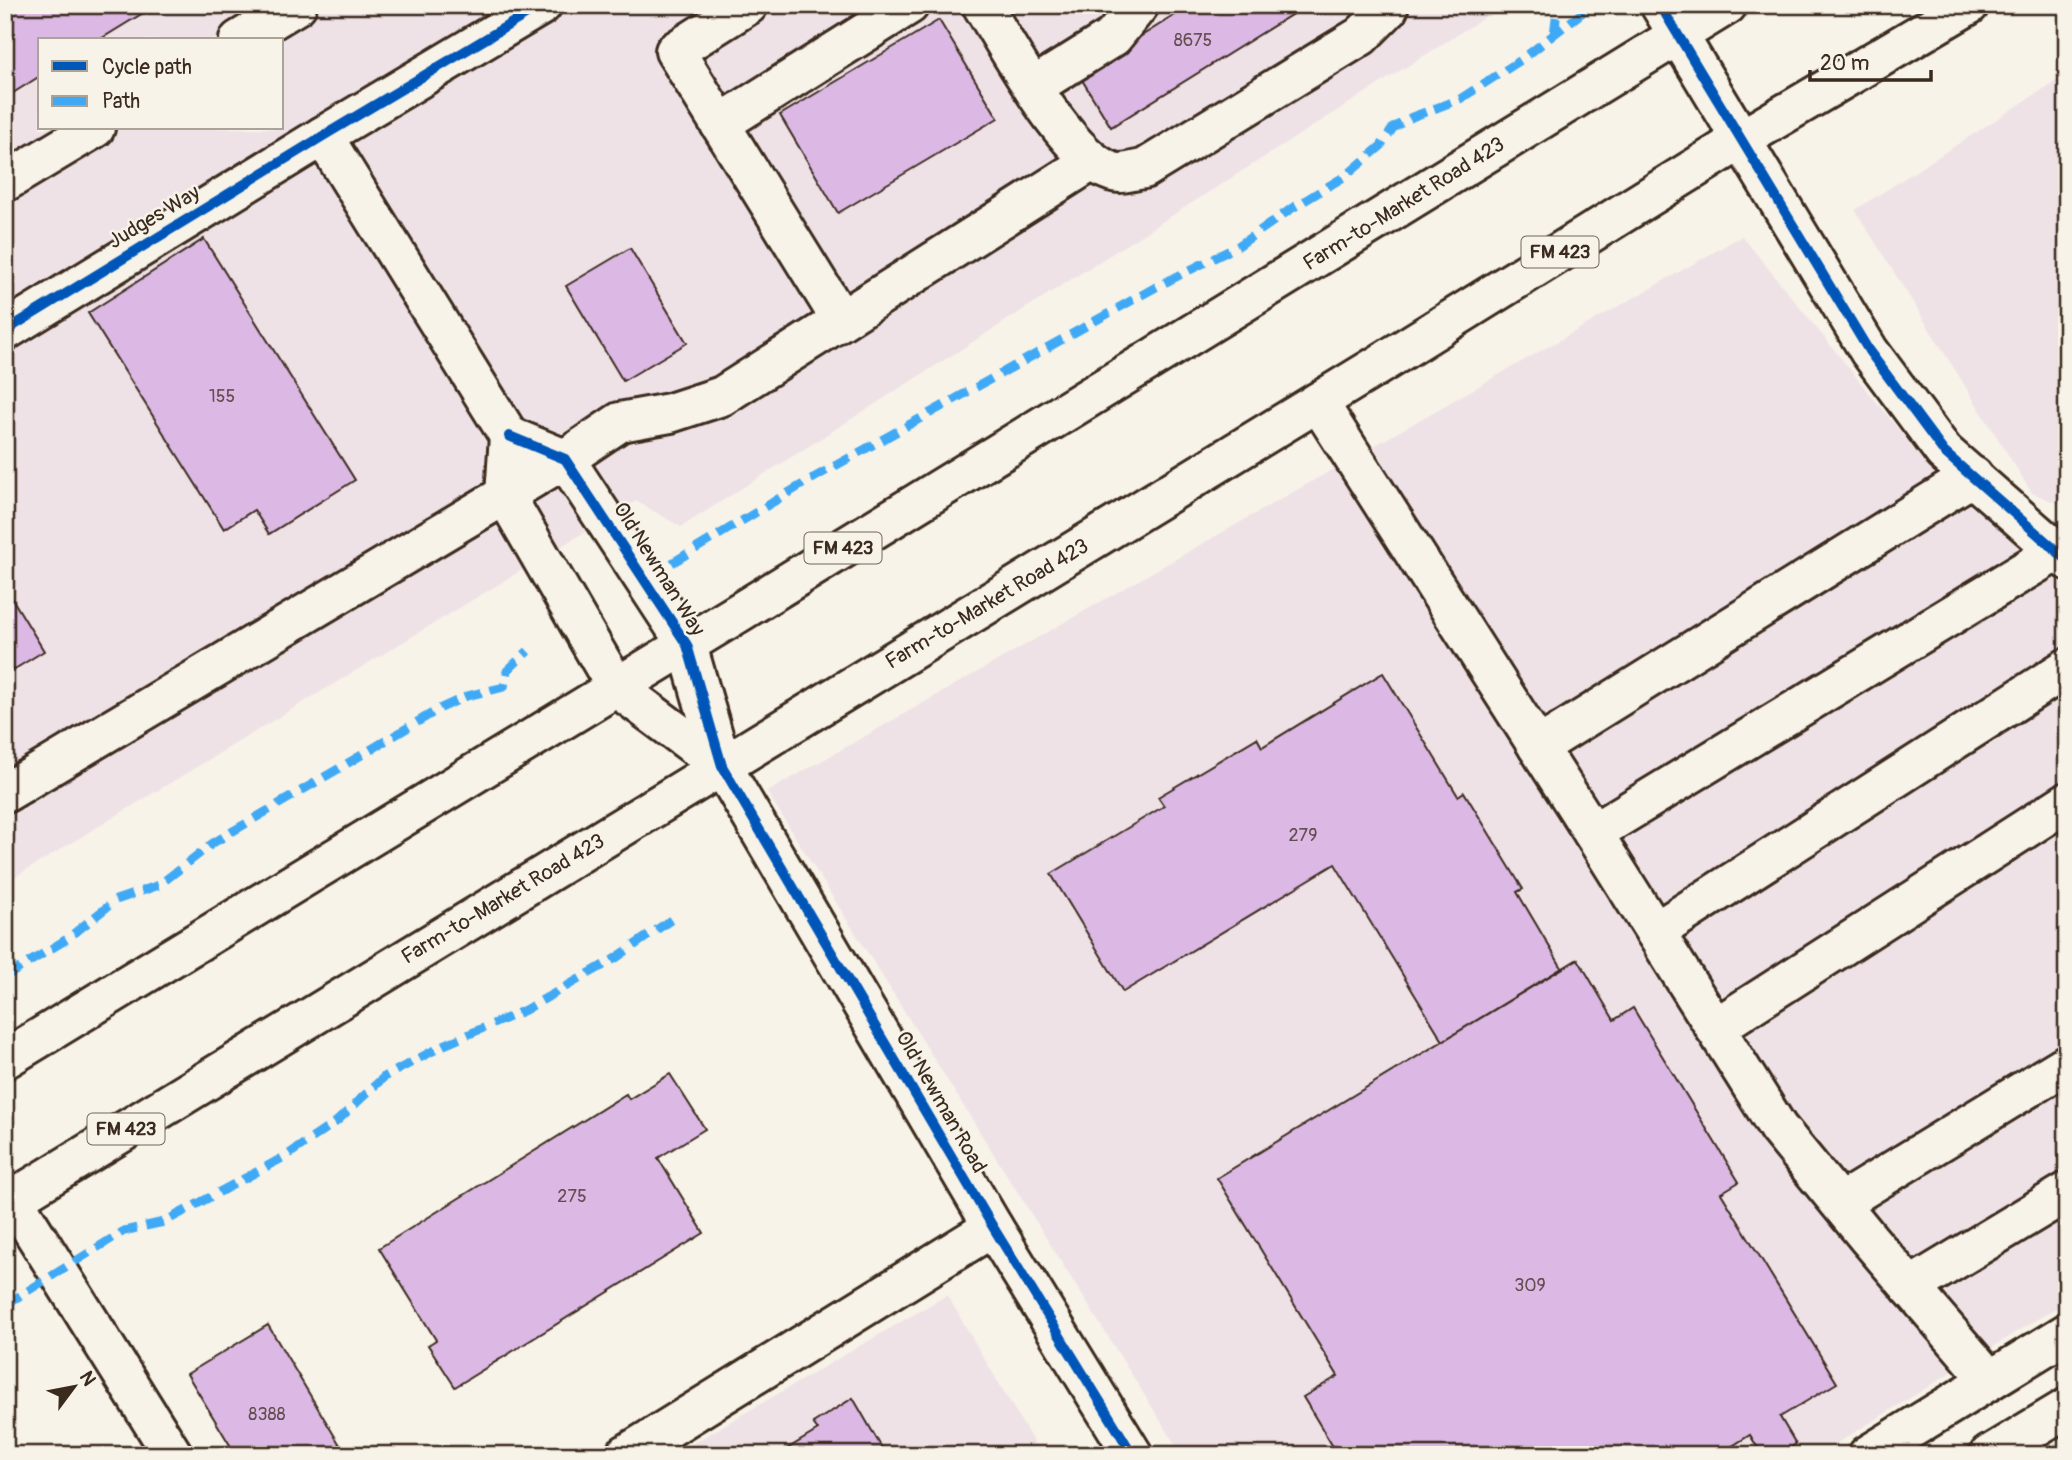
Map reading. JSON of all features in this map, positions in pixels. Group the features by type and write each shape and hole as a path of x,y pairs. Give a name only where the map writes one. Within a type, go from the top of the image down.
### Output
{"main road":[{"path":"242,38 297,5"},
{"name":"Judges Way","path":"5,331 542,5"},
{"path":"748,5 675,51 841,320"},
{"path":"720,124 909,5"},
{"path":"982,5 1054,121 1092,161 1114,173 1144,169 1361,36 1388,9 1388,5"},
{"path":"1033,87 1113,37 1139,5"},
{"name":"Farm-to-Market Road 423","path":"5,1059 687,645 1670,20 1727,5"},
{"name":"Farm-to-Market Road 423","path":"9,1201 1318,402 1742,139 1969,5"},
{"path":"1593,833 2062,556 1944,452 1869,351 1670,20"},
{"path":"5,182 92,130"},
{"path":"323,136 509,436 505,495 616,687 722,766"},
{"path":"5,793 565,459 620,422 670,413 722,396 1092,161"},
{"path":"1318,402 1778,1128 1990,1380"},
{"path":"509,436 565,459"},
{"name":"Old Newman Way","path":"565,459 687,645 722,766"},
{"path":"1538,747 1973,476"},
{"path":"1655,932 2067,668"},
{"name":"Old Newman Road","path":"722,766 993,1227 1133,1455"},
{"path":"1715,1028 2067,802"},
{"path":"1840,1203 2067,1063"},
{"path":"1910,1287 2067,1192"},
{"path":"9,1201 173,1455"},
{"path":"625,1455 993,1227"},
{"path":"1868,1455 2067,1333"},
{"path":"1989,1455 2067,1408"}],"shaded area":[{"path":"5,5 1489,5 1493,12 681,527 636,501 5,883"},
{"path":"2067,74 2067,507 2032,493 1855,210"},
{"path":"1742,236 1912,446 2067,524 2067,1301 1818,1455 1182,1455 767,792"},
{"path":"947,1295 1041,1455 673,1455"}],"building":[{"path":"5,5 156,5 102,38 38,38 38,77 5,98"},
{"path":"1191,5 1307,5 1111,127 1079,75"},
{"path":"939,20 998,118 838,213 780,115"},
{"path":"204,239 355,480 269,534 254,510 224,529 88,313"},
{"path":"630,248 687,343 623,381 566,286"},
{"path":"5,587 44,651 5,675"},
{"path":"1383,673 1458,796 1464,792 1523,889 1517,892 1562,968 1443,1041 1335,864 1123,992 1051,874 1164,806 1158,797 1257,738 1262,747"},
{"path":"1578,959 1614,1020 1633,1008 1739,1182 1721,1193 1837,1383 1780,1417 1796,1444 1779,1455 1762,1455 1750,1435 1718,1455 1338,1455 1303,1397 1338,1376 1217,1178"},
{"path":"670,1074 705,1129 658,1158 704,1233 455,1387 428,1345 436,1340 379,1248 626,1094 629,1099"},
{"path":"268,1325 346,1455 236,1455 187,1374"},
{"path":"853,1398 886,1455 783,1455 782,1452 818,1430 813,1423"}],"marked path":[{"path":"1554,35 1556,5"},
{"path":"672,563 808,481 1156,287 1238,246 1347,175 1381,146 1393,128 1412,117 1460,99 1521,60 1592,5"},
{"path":"5,977 67,939 116,900 159,885 213,843 441,708 467,696 504,687 507,671 528,651"},
{"path":"5,1305 124,1231 164,1222 286,1156 336,1122 384,1077 444,1045 525,1010 616,958 675,917"}],"cycle path":[{"path":"5,331 542,5"},
{"path":"1660,5 1869,351 1944,452 2067,560"},
{"path":"509,436 565,459 687,645 722,766 993,1227 1133,1455"}]}
